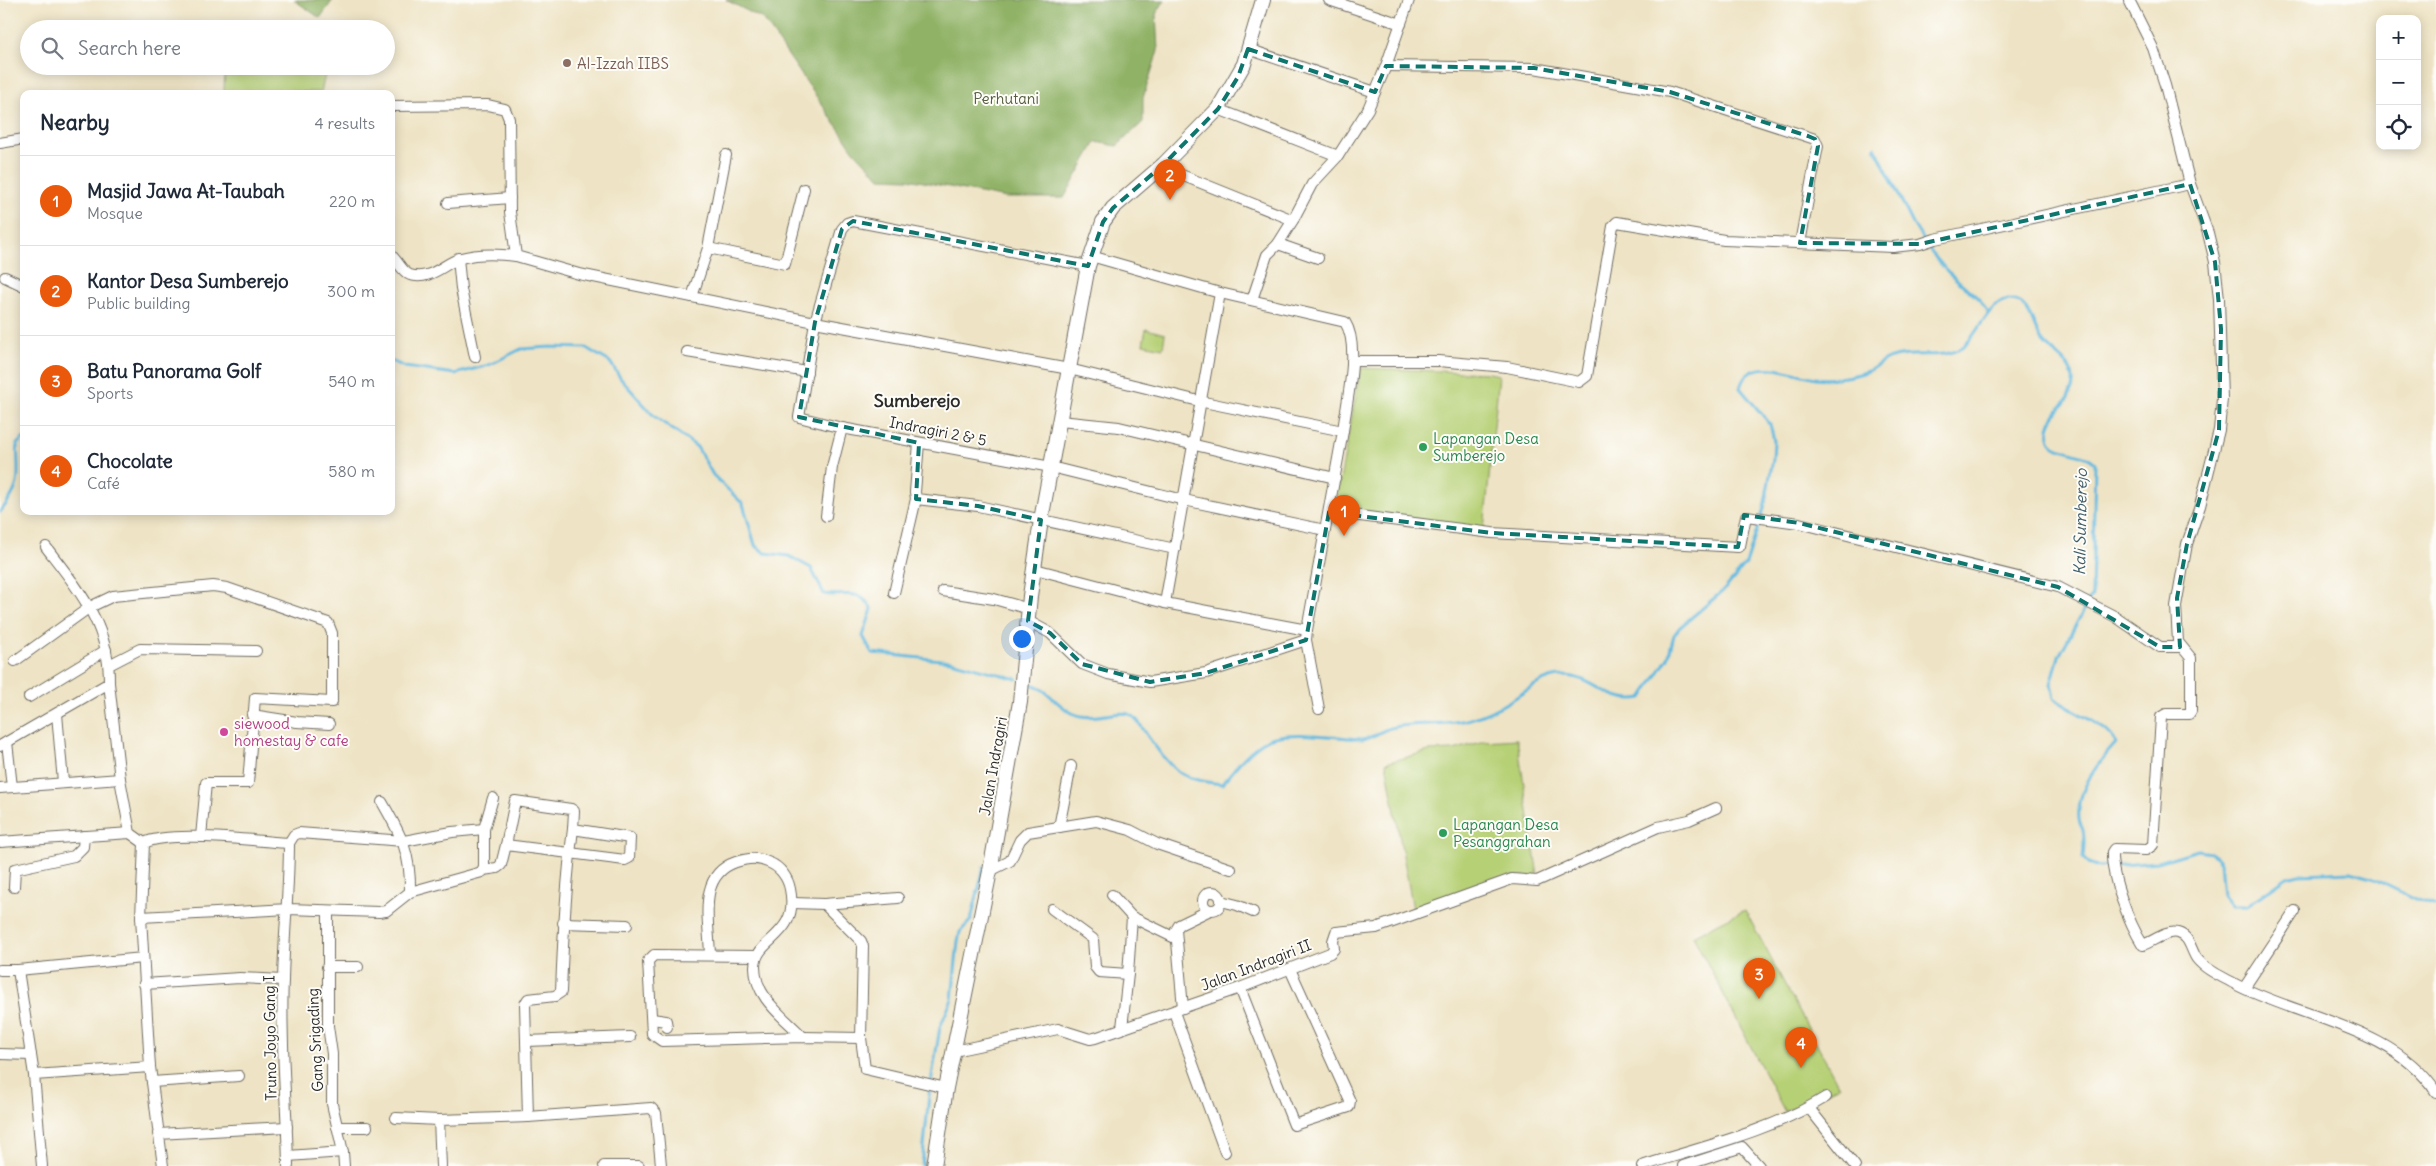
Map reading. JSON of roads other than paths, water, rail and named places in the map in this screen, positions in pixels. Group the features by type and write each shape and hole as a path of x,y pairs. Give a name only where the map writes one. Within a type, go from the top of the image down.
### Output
{"street":[{"name":"Jalan Indragiri","path":"934,1166 942,1087 954,1051 990,871 1020,702 1041,520 1090,261 1103,222 1113,208 1164,164 1218,109 1238,77 1262,0"},
{"path":"1329,0 1401,24"},
{"path":"1252,300 1267,255 1278,244 1312,184 1338,156 1368,108 1386,66 1409,0"},
{"path":"2129,0 2153,48 2173,111 2190,184 2201,209 2215,262 2221,329 2222,399 2220,430 2200,506 2187,544 2177,598 2178,642 2180,647 2191,658 2191,711 2186,714 2166,714 2160,721 2153,845 2146,850 2114,849 2112,859 2115,878 2142,945 2170,933 2180,933 2186,937 2202,964 2244,988 2343,1026 2407,1059 2436,1092"},
{"path":"1248,49 1375,92"},
{"path":"1386,66 1534,68 1670,92 1815,139 1818,146 1800,243"},
{"path":"395,106 488,105 505,109 509,119 510,198 516,256"},
{"path":"1218,109 1338,156"},
{"path":"0,143 20,140"},
{"path":"692,297 708,248 726,156"},
{"path":"1174,172 1293,220"},
{"path":"1319,709 1307,635 1335,478 1352,361 1438,361 1507,367 1579,382 1587,376 1615,222 1724,240 1894,247 1925,243 2190,184"},
{"path":"708,248 785,264 804,189"},
{"path":"448,204 510,198"},
{"name":"Indragiri 2 & 5","path":"1325,530 1184,500 1051,467 842,428 799,417 815,322 842,229 847,223 853,221 1090,261 1346,322 1350,329 1352,361"},
{"path":"1278,244 1318,258"},
{"path":"395,260 406,272 421,276 442,269 458,258 468,256 516,256 579,274 815,322 1069,368 1199,401 1342,431"},
{"path":"458,258 461,289 475,357"},
{"path":"5,277 20,284"},
{"path":"1165,603 1184,500 1199,401 1220,293"},
{"path":"687,352 807,372"},
{"path":"1060,421 1119,427 1335,478"},
{"path":"826,516 832,467 842,428"},
{"path":"894,594 916,499 919,443"},
{"path":"916,499 978,506 1175,549"},
{"path":"1329,512 1492,533 1738,547 1740,546 1744,518 1751,516 1777,520 2058,587 2100,608 2160,646 2180,647"},
{"path":"46,548 90,607 106,650 120,779 130,833"},
{"path":"1035,570 1165,603 1307,635"},
{"path":"15,661 90,607 125,594 214,586 227,588 328,623 332,633 332,702 255,698 252,716 248,783 206,784 201,837"},
{"path":"943,591 994,599 1029,615 1082,664 1108,674 1150,682 1206,673 1307,635"},
{"path":"109,665 140,649 256,651"},
{"path":"29,697 106,650"},
{"path":"12,787 4,744 109,683"},
{"path":"57,714 63,782"},
{"path":"252,716 329,724"},
{"path":"1059,827 1070,766"},
{"path":"0,788 120,779"},
{"path":"484,870 484,829 493,798"},
{"path":"141,917 288,909 328,912 386,911 410,892 502,865 512,805 516,801 571,809 574,811 564,923 561,992 555,996 526,1000 528,1117"},
{"path":"382,802 404,842 411,871 410,892"},
{"name":"Jalan Indragiri II","path":"954,1051 1051,1030 1064,1030 1092,1039 1240,988 1332,951 1336,932 1376,928 1512,879 1537,881 1658,827 1689,820 1716,808"},
{"path":"990,871 1010,861 1020,840 1028,832 1092,821 1130,830 1157,844 1231,869"},
{"path":"506,845 625,860 628,858 630,838 573,828"},
{"path":"144,843 157,838 201,837 289,843 294,835 307,832 404,842 452,832 484,829"},
{"path":"0,842 130,833 144,843"},
{"path":"14,887 14,869 74,856 83,847 84,836"},
{"path":"144,843 141,917 144,984 150,1067 163,1166"},
{"name":"Truno Joyo Gang I","path":"288,1161 283,1057 283,980 288,909 289,843"},
{"path":"710,955 709,888 717,873 725,866 746,859 758,859 770,863 789,881 793,903 786,925 757,956 755,969 762,995 803,1037"},
{"path":"1210,910 1206,908 1202,901 1206,894 1213,892 1217,894 1221,901 1237,905 1252,912"},
{"path":"1112,894 1132,917 1175,938"},
{"path":"793,903 824,904 898,898"},
{"path":"1221,901 1217,908 1177,927 1175,938 1178,1010 1225,1152"},
{"path":"824,904 861,941 863,946 862,1038 866,1069 942,1087"},
{"path":"1052,908 1093,939 1096,970 1128,974"},
{"path":"2244,988 2295,911"},
{"name":"Gang Srigading","path":"328,912 328,1026 332,1054 332,1104 343,1152 344,1166"},
{"path":"1122,1028 1132,917"},
{"path":"564,923 627,925"},
{"path":"757,956 654,955 650,957 648,961 652,1034 662,1040 803,1037 862,1038"},
{"path":"0,970 18,970 143,958"},
{"path":"327,967 358,968"},
{"path":"1240,988 1294,1126 1349,1108 1350,1101 1290,969"},
{"path":"18,970 34,1075 42,1166"},
{"path":"144,984 240,978 283,980"},
{"path":"652,1019 666,1021 667,1026"},
{"path":"527,1041 630,1037"},
{"path":"0,1054 30,1055"},
{"path":"34,1075 150,1067"},
{"path":"152,1082 238,1076"},
{"path":"1642,1166 1752,1131 1809,1108 1826,1097"},
{"path":"396,1118 439,1120 528,1117 651,1108 656,1113 662,1166"},
{"path":"1809,1108 1855,1166"},
{"path":"439,1120 441,1166"},
{"path":"158,1134 287,1127"},
{"path":"337,1127 367,1127"},
{"path":"1683,1166 1742,1146 1759,1166"},
{"path":"288,1161 343,1152"},
{"path":"604,1166 639,1166"}],"waterway":[{"path":"1875,147 1913,224 1930,251 1947,271 1980,300 1988,313"},
{"name":"Kali Sumberejo","path":"1026,682 1045,691 1067,710 1077,715 1091,717 1122,713 1133,716 1165,759 1179,772 1196,779 1222,784 1251,751 1272,738 1284,735 1297,735 1362,739 1371,737 1386,729 1400,726 1451,723 1476,717 1493,710 1550,678 1573,677 1610,694 1630,699 1642,698 1668,658 1674,635 1679,628 1724,590 1746,564 1764,508 1773,459 1774,441 1770,424 1740,388 1745,378 1752,372 1761,369 1784,370 1816,378 1842,378 1868,371 1885,360 1899,356 1950,353 1965,345 1992,309 2008,300 2018,302 2026,308 2043,342 2064,361 2071,372 2073,387 2050,424 2050,440 2058,447 2084,456 2095,463 2092,595 2059,656 2051,684 2054,698 2097,724 2112,736 2116,743 2096,768 2081,798 2079,819 2084,837 2083,858 2088,863 2099,867 2158,862 2198,850 2211,852 2220,862 2223,896 2231,906 2246,906 2287,877 2299,874 2351,872 2372,878 2417,900 2436,906"},
{"name":"Kali Sumberejo","path":"395,363 405,367 455,374 489,365 521,349 550,347 586,348 610,362 621,379 654,416 697,447 713,475 743,504 755,545 765,553 789,556 811,568 824,594 851,594 867,602 872,609 863,636 872,653 951,661 1017,679"},
{"path":"0,512 12,495 18,480 17,444 20,441"},
{"path":"922,1166 929,1095 940,1027 952,999 960,932 971,920 984,867"}],"place":[{"name":"Al-Izzah IIBS","path":"567,63"},
{"name":"Kantor Desa Sumberejo","path":"1170,200"},
{"name":"Lapangan Desa Sumberejo","path":"1423,447"},
{"name":"Masjid Jawa At-Taubah","path":"1344,536"},
{"name":"siewood homestay & cafe","path":"224,732"},
{"name":"Lapangan Desa Pesanggrahan","path":"1443,833"},
{"name":"Batu Panorama Golf","path":"1759,999"},
{"name":"Chocolate","path":"1801,1068"}],"district":[{"name":"Sumberejo","path":"917,400"}],"park label":[{"name":"Perhutani","path":"1006,98"}]}
